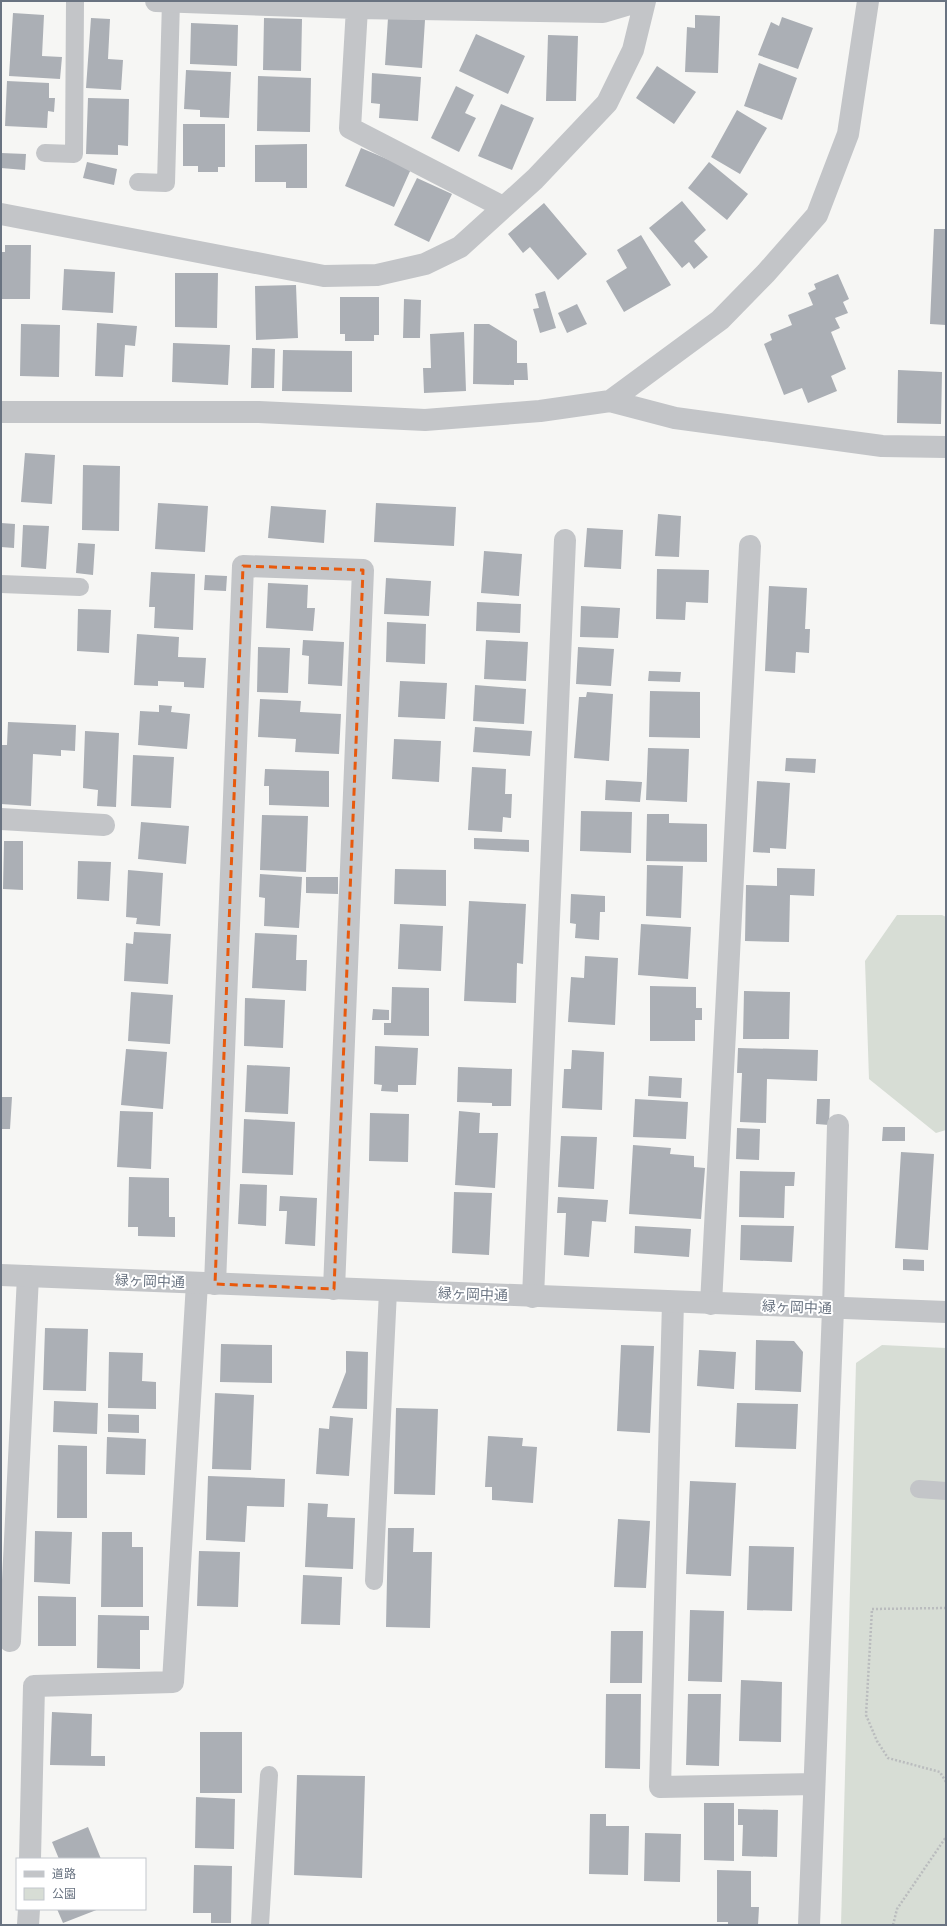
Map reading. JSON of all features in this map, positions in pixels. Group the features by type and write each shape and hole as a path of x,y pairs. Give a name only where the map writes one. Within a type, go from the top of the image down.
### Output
{"street":[{"path":"156,1 357,8 603,12 640,1"},
{"path":"1,214 324,276 378,275 425,264 460,247 535,179 607,103 633,50 645,1"},
{"path":"610,401 720,320 766,273 817,215 848,134 868,1"},
{"path":"357,8 350,128 503,207"},
{"path":"1,412 259,412 426,420 540,411 610,401 675,418 882,446 946,447"},
{"path":"533,1296 565,540"},
{"path":"711,1304 750,546"},
{"path":"30,1858 34,1686 173,1682 206,1283 243,566 363,570 334,1289"},
{"path":"1,820 104,825"},
{"path":"809,1925 833,1309 838,1125"},
{"name":"緑ヶ岡中通","path":"1,1275 833,1309 946,1312"},
{"path":"10,1641 28,1276"},
{"path":"673,1302 660,1787 814,1784"},
{"path":"28,1925 29,1910"}],"lane":[{"path":"44,153 74,154 75,1"},
{"path":"138,182 166,184 171,1"},
{"path":"1,584 80,587"},
{"path":"374,1581 388,1291"},
{"path":"919,1490 946,1491"},
{"path":"260,1925 269,1774"}],"path":[{"path":"946,1608 872,1608 866,1715 877,1741 888,1758 940,1772 946,1782"},
{"path":"894,1925 897,1909 946,1837"}],"highlighted area":[{"path":"243,566 363,570 334,1289 215,1284"}],"green space":[{"path":"897,915 942,915 946,917 946,1130 936,1133 869,1079 865,961"},
{"path":"882,1345 946,1348 946,1925 841,1925 856,1363"}],"building":[{"path":"13,13 44,15 42,56 62,57 60,79 9,76"},
{"path":"695,15 720,16 718,73 685,72 687,27 695,28"},
{"path":"782,17 813,28 798,69 758,55 771,22 779,26"},
{"path":"91,18 110,19 108,59 123,60 121,90 86,88"},
{"path":"264,18 302,19 301,71 263,70"},
{"path":"388,18 425,20 422,68 385,65"},
{"path":"191,23 238,25 237,66 190,64"},
{"path":"476,34 525,56 508,94 459,71"},
{"path":"548,35 578,36 576,101 546,101"},
{"path":"759,63 797,78 782,120 744,106"},
{"path":"657,66 696,92 674,124 636,98"},
{"path":"186,70 231,72 229,118 200,117 200,110 184,109"},
{"path":"372,73 421,77 418,121 379,118 380,104 371,103"},
{"path":"258,76 311,78 310,132 257,131"},
{"path":"7,81 49,83 49,98 55,98 54,112 48,111 47,128 5,126"},
{"path":"456,86 474,95 465,113 476,118 459,152 431,138"},
{"path":"88,98 129,99 128,146 118,145 118,155 86,154"},
{"path":"501,104 534,118 512,170 478,156"},
{"path":"737,110 767,128 740,174 711,157"},
{"path":"183,124 225,124 225,167 218,167 218,172 198,172 198,166 183,166"},
{"path":"307,144 307,188 286,188 286,182 255,182 255,145"},
{"path":"361,148 411,169 394,207 345,186"},
{"path":"1,153 26,154 25,170 1,168"},
{"path":"87,162 117,169 114,185 83,178"},
{"path":"709,162 748,194 727,220 688,188"},
{"path":"417,178 452,194 429,242 394,225"},
{"path":"682,201 706,230 694,241 708,257 694,269 689,262 682,268 649,228"},
{"path":"544,203 587,254 558,280 530,247 523,253 508,234"},
{"path":"934,229 946,229 946,325 930,324"},
{"path":"641,235 671,285 624,312 606,281 627,268 617,250"},
{"path":"5,245 31,245 30,299 1,299 1,252 5,252"},
{"path":"64,269 115,272 113,313 62,310"},
{"path":"175,273 218,273 217,328 175,327"},
{"path":"838,274 849,299 843,302 848,313 835,318 840,328 831,332 846,369 831,376 837,391 808,403 802,388 784,395 764,344 772,340 770,334 792,325 788,315 813,305 808,293 816,289 814,284"},
{"path":"296,285 298,338 256,340 255,286"},
{"path":"545,291 556,328 540,333 533,309 539,308 535,294"},
{"path":"340,297 379,297 379,335 374,335 374,341 345,341 345,334 340,334"},
{"path":"404,299 421,300 420,338 403,338"},
{"path":"577,304 587,324 567,333 558,313"},
{"path":"97,323 137,326 135,346 125,345 123,377 95,376"},
{"path":"21,324 60,325 59,377 20,376"},
{"path":"474,324 489,324 517,341 517,363 527,363 528,380 514,380 514,385 473,384"},
{"path":"464,332 466,391 424,393 423,368 431,368 430,334"},
{"path":"173,343 230,345 228,385 172,382"},
{"path":"252,348 275,349 274,388 251,388"},
{"path":"283,350 352,351 352,392 282,391"},
{"path":"898,370 942,372 941,424 897,423"},
{"path":"25,453 55,455 52,504 21,502"},
{"path":"83,465 120,466 119,531 82,530"},
{"path":"158,503 208,506 205,552 155,549"},
{"path":"376,503 456,507 454,546 374,542"},
{"path":"271,506 326,510 324,543 268,538"},
{"path":"658,514 681,516 679,557 655,556"},
{"path":"1,523 15,524 14,548 1,547"},
{"path":"23,525 49,526 46,569 21,567"},
{"path":"587,528 623,530 621,569 584,567"},
{"path":"78,543 95,544 93,575 76,573"},
{"path":"484,551 522,554 519,596 481,593"},
{"path":"657,569 709,570 708,603 686,602 685,620 656,619"},
{"path":"151,572 195,574 193,630 154,628 155,607 149,607"},
{"path":"205,575 227,576 226,591 204,590"},
{"path":"386,578 431,581 429,616 384,614"},
{"path":"268,583 308,585 307,608 315,608 313,631 266,628"},
{"path":"769,586 807,588 805,629 810,629 809,653 796,652 795,673 765,671"},
{"path":"477,602 521,604 520,633 476,631"},
{"path":"581,606 620,608 618,638 580,637"},
{"path":"78,609 111,610 109,653 77,651"},
{"path":"387,622 426,624 425,664 386,662"},
{"path":"137,634 179,637 178,657 206,658 204,688 184,687 184,682 158,681 158,686 134,685"},
{"path":"303,640 344,642 342,686 308,684 309,656 302,655"},
{"path":"486,640 528,642 526,681 484,679"},
{"path":"258,647 290,648 288,693 257,692"},
{"path":"578,647 614,649 611,686 576,684"},
{"path":"649,671 681,672 680,682 648,681"},
{"path":"400,681 447,683 445,719 398,717"},
{"path":"475,685 526,689 524,724 473,721"},
{"path":"650,691 700,692 700,738 649,737"},
{"path":"587,692 613,694 609,761 574,758 579,697 586,697"},
{"path":"260,699 301,701 300,712 341,714 339,754 295,752 296,739 258,737"},
{"path":"159,705 172,706 171,712 190,714 187,749 138,745 140,711 159,712"},
{"path":"8,722 76,725 75,751 61,750 61,756 33,754 31,806 1,804 1,745 7,745"},
{"path":"475,727 532,731 530,756 473,752"},
{"path":"85,731 119,733 116,807 97,806 98,790 83,788"},
{"path":"394,739 441,741 439,782 392,779"},
{"path":"648,748 689,749 687,802 646,800"},
{"path":"133,755 174,757 171,808 131,806"},
{"path":"786,758 816,759 815,773 785,771"},
{"path":"472,767 506,769 505,794 512,794 511,818 503,817 502,832 468,830"},
{"path":"265,769 329,771 329,807 269,805 269,786 264,786"},
{"path":"606,780 642,782 640,802 605,800"},
{"path":"757,781 790,783 786,849 770,848 770,853 753,852"},
{"path":"581,811 632,812 631,853 580,851"},
{"path":"647,814 669,814 669,823 707,824 707,862 646,861"},
{"path":"262,815 308,816 306,872 260,870"},
{"path":"141,822 189,826 186,864 138,859"},
{"path":"474,838 529,840 529,852 474,849"},
{"path":"4,841 23,841 23,890 3,889"},
{"path":"78,861 111,862 109,901 77,899"},
{"path":"647,865 683,866 681,918 646,916"},
{"path":"777,868 815,869 814,896 790,895 789,942 745,941 746,885 777,886"},
{"path":"395,869 446,870 446,906 394,904"},
{"path":"128,870 163,873 160,926 136,924 137,918 126,917"},
{"path":"260,874 302,877 299,928 264,926 265,898 259,897"},
{"path":"306,877 338,877 338,894 306,893"},
{"path":"571,894 605,896 605,912 600,912 599,940 575,938 576,924 570,923"},
{"path":"469,901 526,904 523,964 517,963 516,1003 464,1001"},
{"path":"400,924 443,926 441,971 398,969"},
{"path":"641,924 691,927 688,979 638,975"},
{"path":"134,932 171,934 168,984 124,981 126,943 133,944"},
{"path":"255,933 297,935 296,960 307,960 306,991 252,988"},
{"path":"585,956 618,958 615,1025 568,1022 571,977 584,978"},
{"path":"650,986 696,987 696,1008 702,1008 702,1020 695,1020 695,1041 650,1041"},
{"path":"392,987 429,988 429,1036 384,1035 384,1023 391,1023"},
{"path":"744,991 790,992 789,1039 743,1039"},
{"path":"131,992 173,995 170,1044 128,1041"},
{"path":"245,998 285,1000 283,1048 244,1046"},
{"path":"373,1009 389,1010 389,1020 372,1020"},
{"path":"375,1046 418,1048 416,1085 398,1085 398,1092 381,1091 382,1085 374,1084"},
{"path":"738,1048 818,1050 817,1081 767,1079 766,1123 740,1122 742,1073 737,1073"},
{"path":"126,1049 167,1052 163,1109 121,1105"},
{"path":"572,1050 604,1052 602,1110 562,1108 564,1069 571,1069"},
{"path":"247,1065 290,1067 288,1114 245,1112"},
{"path":"458,1067 512,1069 511,1106 492,1106 492,1103 457,1102"},
{"path":"649,1076 682,1078 681,1098 648,1096"},
{"path":"1,1097 12,1097 10,1129 1,1129"},
{"path":"635,1099 688,1102 686,1139 633,1137"},
{"path":"817,1099 830,1099 829,1125 816,1124"},
{"path":"120,1111 153,1112 151,1169 117,1167"},
{"path":"459,1111 480,1113 479,1133 498,1133 495,1188 455,1185"},
{"path":"370,1113 409,1114 408,1162 369,1161"},
{"path":"244,1119 295,1122 293,1175 242,1173"},
{"path":"883,1127 905,1127 905,1141 882,1141"},
{"path":"737,1128 760,1129 759,1160 736,1159"},
{"path":"561,1136 597,1137 594,1189 558,1187"},
{"path":"633,1145 671,1148 670,1154 694,1156 694,1167 705,1168 701,1219 629,1214"},
{"path":"901,1152 934,1154 928,1250 895,1248"},
{"path":"740,1171 795,1172 794,1186 785,1186 784,1218 739,1217"},
{"path":"129,1177 169,1178 169,1217 175,1217 175,1237 138,1236 138,1227 128,1227"},
{"path":"240,1184 267,1185 266,1226 238,1224"},
{"path":"454,1192 492,1193 489,1255 452,1253"},
{"path":"280,1196 317,1198 315,1246 285,1244 287,1211 279,1211"},
{"path":"558,1197 608,1200 606,1222 592,1221 589,1257 564,1255 566,1213 557,1213"},
{"path":"741,1225 794,1226 792,1262 740,1260"},
{"path":"635,1226 691,1229 689,1257 634,1253"},
{"path":"903,1259 924,1260 924,1271 903,1270"},
{"path":"45,1328 88,1329 86,1391 43,1390"},
{"path":"756,1340 794,1341 803,1352 801,1392 755,1390"},
{"path":"221,1344 272,1345 272,1383 220,1382"},
{"path":"621,1345 654,1346 650,1433 617,1431"},
{"path":"699,1350 736,1352 734,1389 697,1386"},
{"path":"346,1351 368,1352 367,1409 332,1408 346,1372"},
{"path":"109,1352 143,1353 142,1381 156,1382 156,1409 108,1408"},
{"path":"215,1393 254,1395 251,1470 212,1469"},
{"path":"54,1401 98,1403 97,1434 53,1432"},
{"path":"737,1403 798,1404 796,1449 735,1447"},
{"path":"396,1408 438,1409 435,1495 394,1494"},
{"path":"108,1414 139,1415 139,1433 108,1432"},
{"path":"330,1416 353,1418 349,1476 316,1474 319,1428 329,1429"},
{"path":"488,1436 523,1438 522,1446 537,1447 533,1503 492,1500 492,1487 485,1487"},
{"path":"107,1437 146,1439 145,1475 106,1474"},
{"path":"58,1445 87,1446 87,1518 57,1518"},
{"path":"208,1476 285,1479 284,1507 247,1506 245,1542 206,1540"},
{"path":"690,1481 736,1483 731,1576 686,1574"},
{"path":"308,1503 328,1504 327,1517 355,1518 353,1569 305,1567"},
{"path":"618,1519 650,1521 646,1588 614,1587"},
{"path":"388,1528 414,1528 413,1552 432,1552 430,1628 386,1627"},
{"path":"35,1531 72,1532 70,1584 34,1582"},
{"path":"102,1532 132,1532 132,1547 143,1547 143,1607 101,1607"},
{"path":"749,1546 794,1547 792,1611 747,1610"},
{"path":"199,1551 240,1552 238,1607 197,1606"},
{"path":"303,1575 342,1577 340,1625 301,1624"},
{"path":"38,1596 76,1597 76,1646 38,1646"},
{"path":"690,1610 724,1611 722,1682 688,1681"},
{"path":"98,1615 149,1616 149,1630 140,1630 140,1669 97,1668"},
{"path":"611,1631 643,1631 642,1683 610,1683"},
{"path":"741,1680 782,1682 781,1742 739,1741"},
{"path":"606,1694 641,1694 640,1769 605,1768"},
{"path":"688,1694 721,1694 719,1766 686,1765"},
{"path":"52,1712 92,1714 91,1756 105,1756 105,1766 50,1765"},
{"path":"200,1732 242,1732 242,1793 200,1793"},
{"path":"297,1775 365,1776 362,1878 294,1875"},
{"path":"196,1797 235,1799 234,1849 195,1848"},
{"path":"704,1803 734,1803 734,1861 704,1860"},
{"path":"738,1809 778,1810 777,1857 742,1856 743,1825 738,1825"},
{"path":"590,1814 606,1814 606,1826 629,1826 628,1875 589,1874"},
{"path":"88,1827 101,1858 59,1858 52,1842"},
{"path":"645,1833 681,1834 680,1882 644,1881"},
{"path":"194,1865 232,1866 231,1923 211,1923 211,1913 193,1913"},
{"path":"717,1870 751,1871 751,1907 759,1907 758,1925 728,1925 728,1922 717,1922"},
{"path":"57,1910 96,1910 63,1923"}]}
